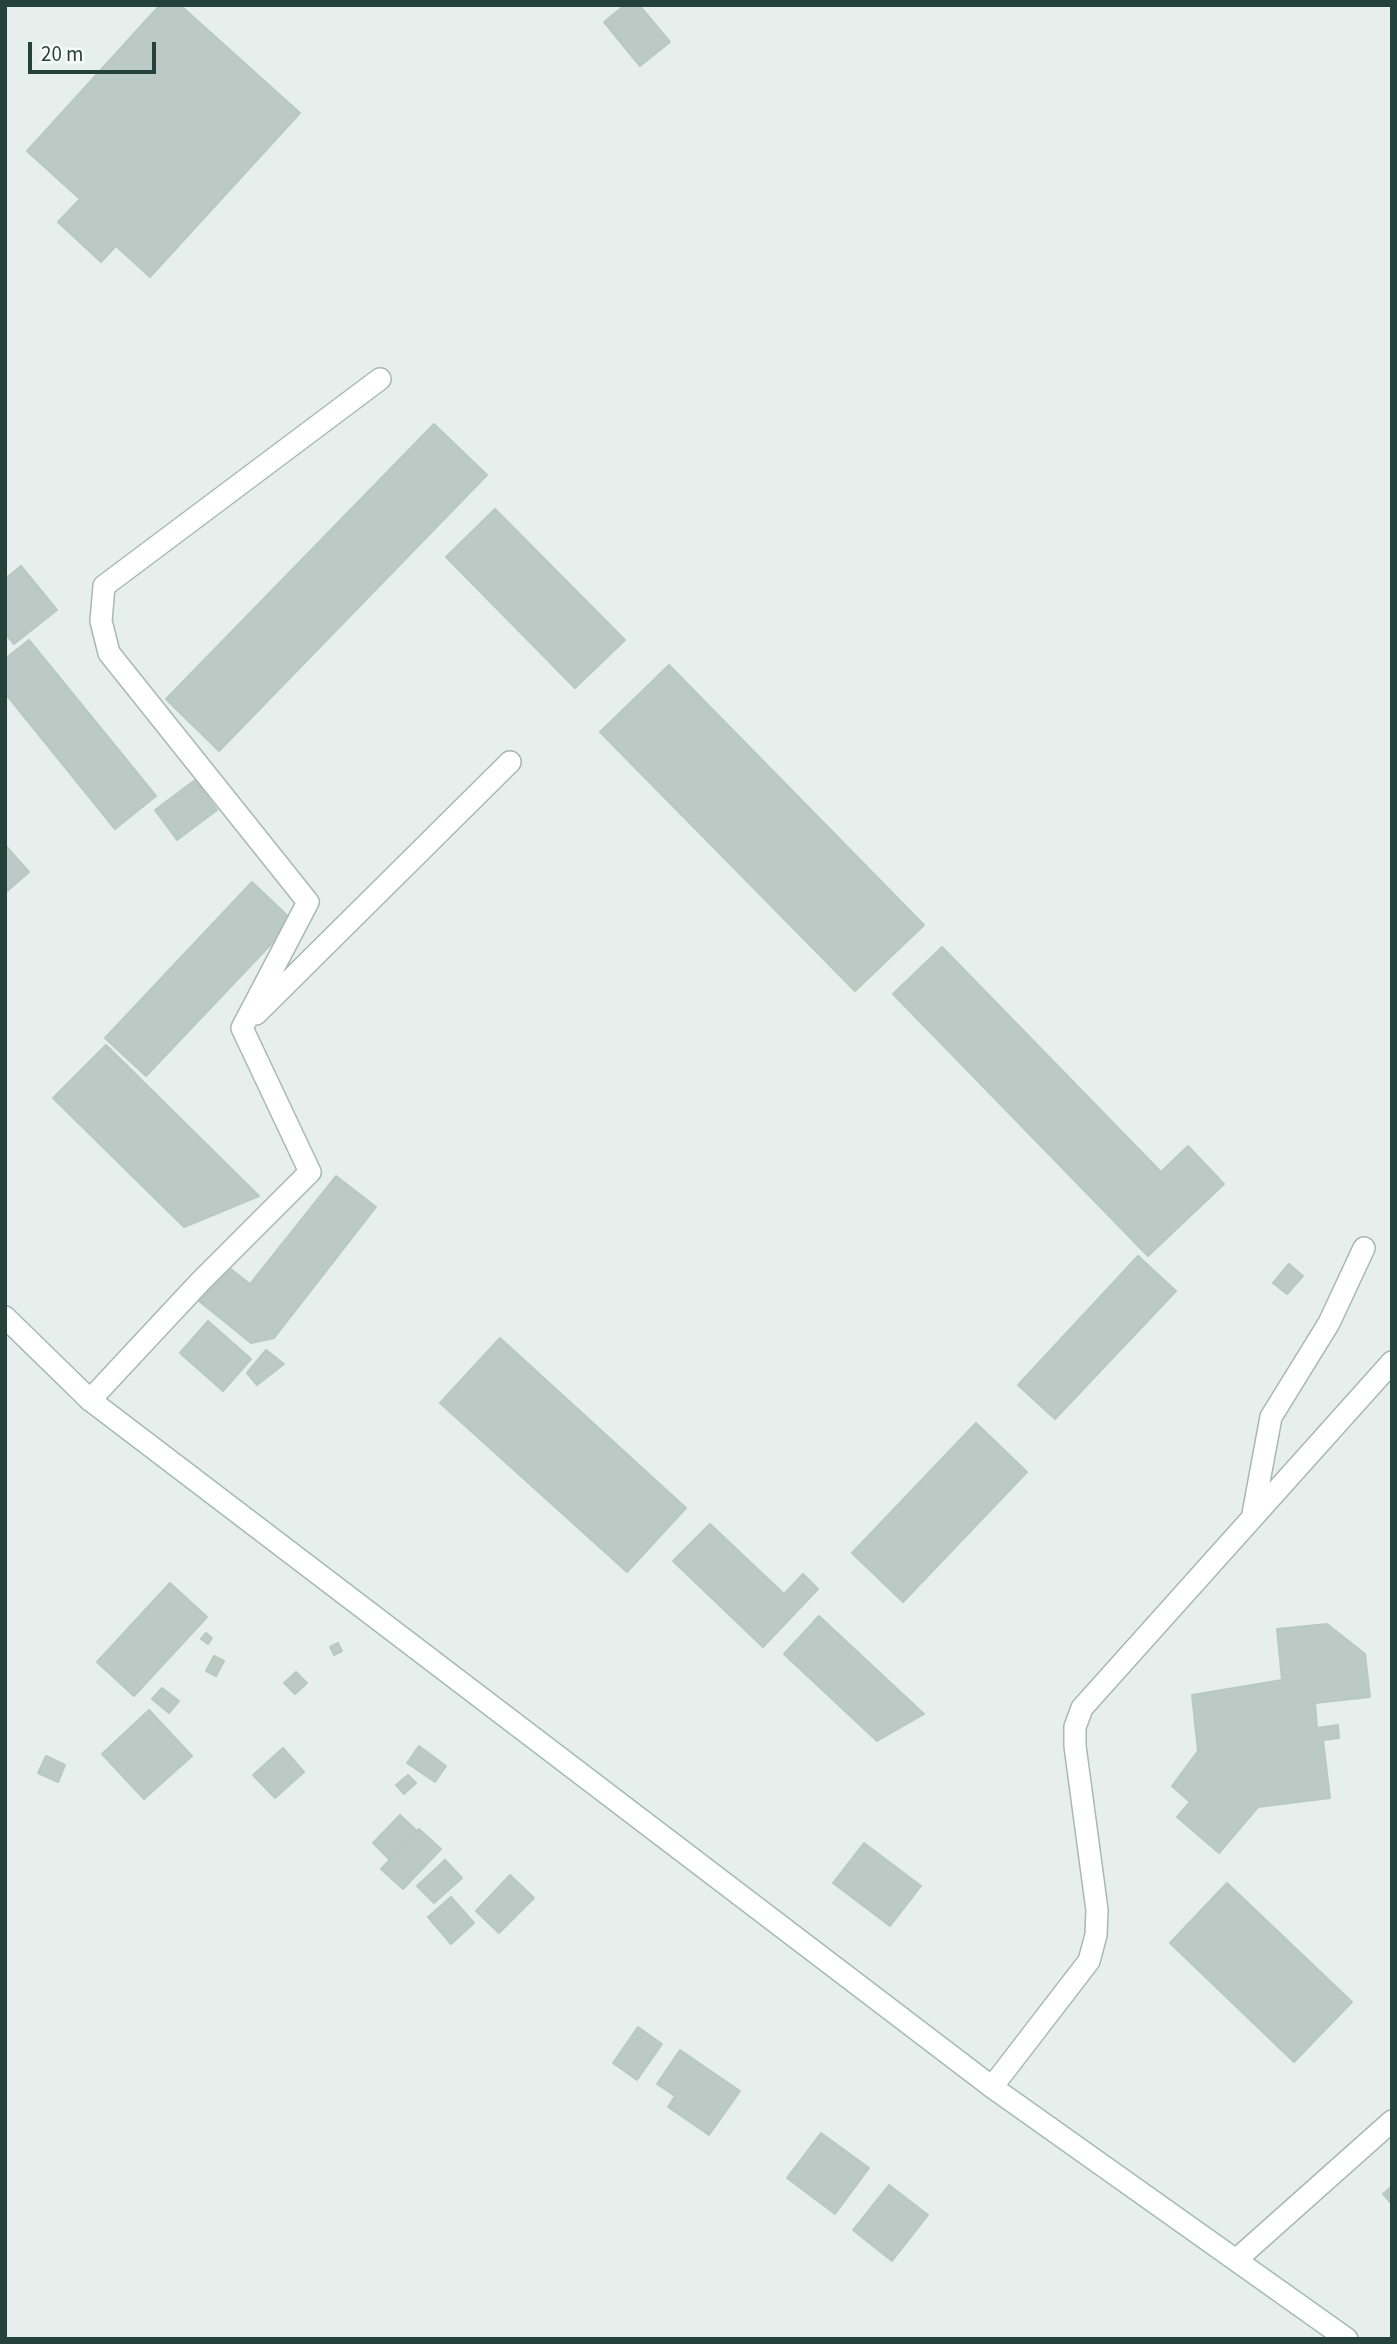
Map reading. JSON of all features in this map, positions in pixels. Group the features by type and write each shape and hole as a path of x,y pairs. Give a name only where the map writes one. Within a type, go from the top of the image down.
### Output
{"street":[{"path":"242,1028 308,902 109,653 101,621 104,586 380,379"},
{"path":"242,1028 510,762"},
{"path":"90,1400 200,1282 310,1172 242,1028"},
{"path":"1253,1515 1271,1417 1329,1324 1364,1248"},
{"path":"5,1317 90,1400 992,2087 1347,2339"},
{"path":"992,2087 1089,1961 1096,1935 1097,1910 1075,1746 1075,1727 1082,1708 1392,1362"},
{"path":"1236,2260 1392,2121"}],"building":[{"path":"160,5 180,5 300,113 150,277 116,246 101,262 58,222 80,199 27,151"},
{"path":"625,5 639,5 670,42 640,66 604,22"},
{"path":"434,424 487,475 219,751 166,699"},
{"path":"495,509 625,640 575,688 446,557"},
{"path":"21,566 57,610 14,644 5,633 5,579"},
{"path":"29,640 156,796 115,829 5,693 5,659"},
{"path":"669,665 924,925 855,991 600,732"},
{"path":"195,780 217,810 177,840 155,810"},
{"path":"5,845 29,872 5,893"},
{"path":"252,882 293,921 146,1076 105,1038"},
{"path":"942,947 1161,1172 1188,1146 1224,1184 1148,1256 893,994"},
{"path":"106,1045 259,1196 184,1227 53,1098"},
{"path":"336,1176 376,1207 274,1338 251,1343 199,1301 227,1266 250,1284"},
{"path":"1138,1256 1176,1291 1055,1419 1018,1385"},
{"path":"1289,1264 1303,1276 1287,1294 1273,1283"},
{"path":"208,1321 251,1359 223,1391 180,1353"},
{"path":"500,1338 686,1508 627,1572 440,1403"},
{"path":"266,1350 284,1364 257,1385 247,1373"},
{"path":"976,1423 1027,1472 903,1602 852,1553"},
{"path":"710,1524 784,1594 803,1574 818,1589 763,1647 673,1561"},
{"path":"170,1583 207,1617 134,1696 97,1662"},
{"path":"819,1616 924,1714 877,1741 784,1654"},
{"path":"1327,1624 1365,1654 1370,1697 1315,1703 1317,1728 1338,1725 1339,1738 1323,1740 1330,1798 1258,1807 1219,1853 1177,1817 1190,1802 1172,1786 1198,1751 1192,1695 1282,1680 1277,1629"},
{"path":"206,1633 212,1638 208,1644 201,1639"},
{"path":"338,1643 342,1651 334,1655 330,1647"},
{"path":"214,1656 224,1661 216,1676 206,1671"},
{"path":"296,1672 307,1683 295,1694 284,1683"},
{"path":"162,1688 179,1701 169,1713 152,1699"},
{"path":"149,1710 192,1756 144,1799 102,1754"},
{"path":"419,1746 446,1766 435,1782 407,1763"},
{"path":"283,1748 304,1772 275,1798 253,1775"},
{"path":"46,1756 65,1765 58,1782 38,1773"},
{"path":"408,1775 416,1783 404,1794 396,1785"},
{"path":"400,1815 417,1831 390,1860 373,1843"},
{"path":"419,1829 441,1849 403,1889 381,1869"},
{"path":"864,1843 921,1886 890,1926 833,1883"},
{"path":"445,1860 462,1878 434,1903 417,1886"},
{"path":"510,1875 534,1898 499,1933 476,1911"},
{"path":"1227,1883 1352,2002 1294,2062 1170,1943"},
{"path":"451,1897 474,1923 451,1944 428,1917"},
{"path":"638,2027 662,2044 637,2080 613,2063"},
{"path":"680,2050 740,2091 709,2135 668,2107 675,2096 657,2084"},
{"path":"821,2133 869,2168 835,2214 787,2178"},
{"path":"889,2185 928,2215 892,2261 853,2230"},
{"path":"1392,2186 1392,2204 1383,2194"}]}
